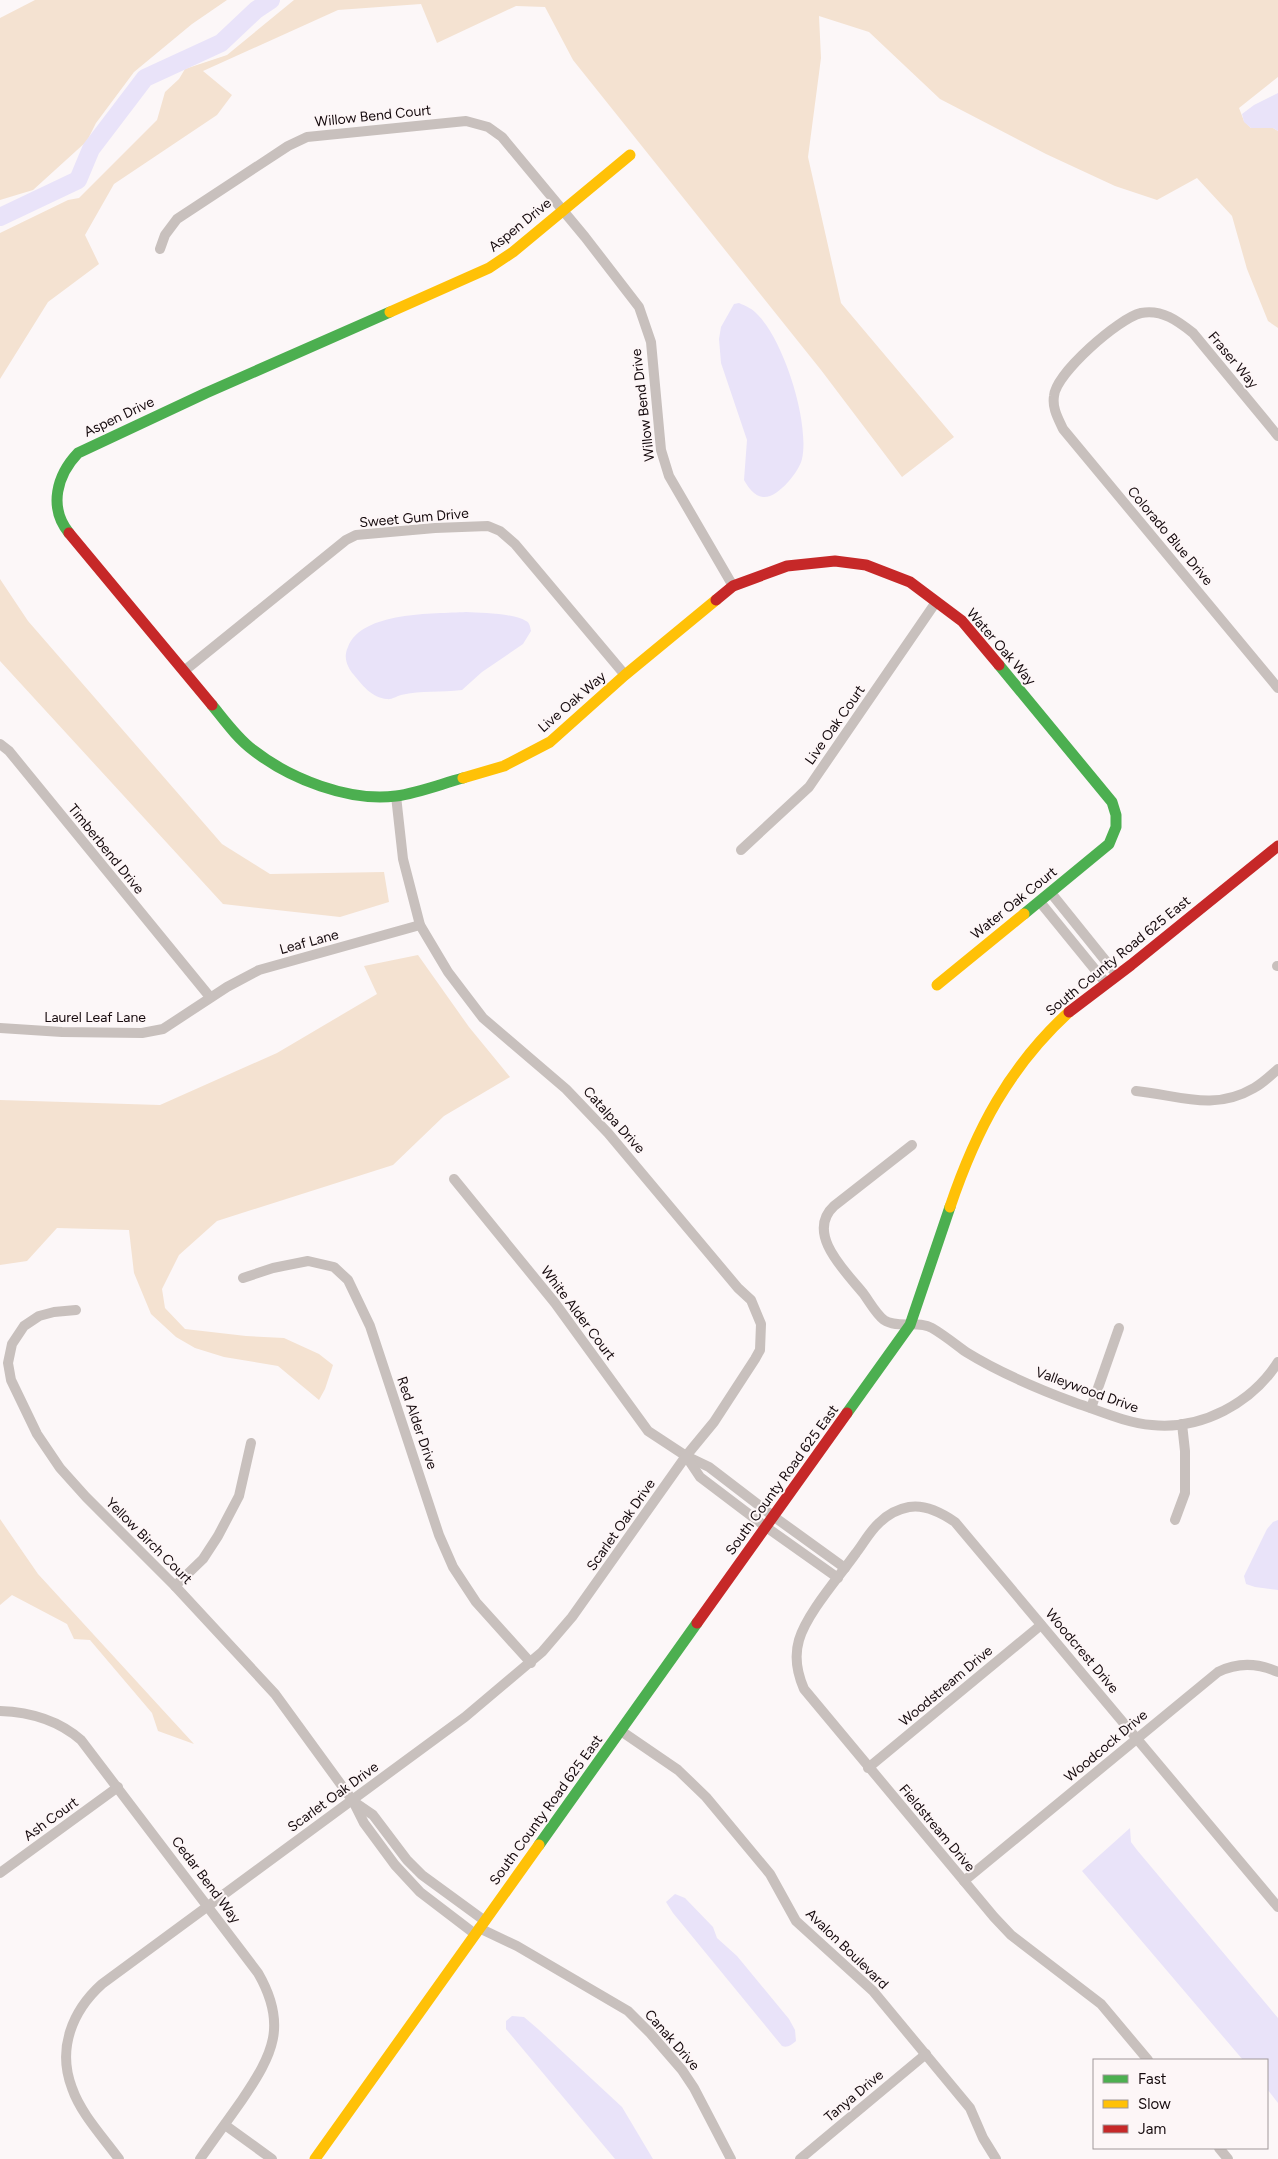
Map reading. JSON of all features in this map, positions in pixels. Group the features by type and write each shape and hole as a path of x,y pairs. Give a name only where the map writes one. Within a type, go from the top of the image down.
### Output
{"street":[{"name":"Willow Bend Court","path":"160,248 165,235 177,218 288,146 307,137 327,134 466,121 481,123 502,137 562,210"},
{"name":"Aspen Drive","path":"396,796 345,793 312,784 281,769 253,750 235,733 63,525 57,508 56,491 62,474 72,459 87,448 489,268 513,252 630,155"},
{"name":"Willow Bend Drive","path":"562,210 634,299 644,318 651,342 661,450 667,469 674,488 733,586"},
{"name":"Colorado Blue Drive","path":"1159,313 1141,313 1123,322 1072,364 1060,378 1054,395 1055,412 1063,429 1278,688"},
{"name":"Fraser Way","path":"1159,313 1177,320 1193,334 1278,436"},
{"name":"Sweet Gum Drive","path":"184,671 346,540 366,534 488,526 500,531 516,544 625,676"},
{"name":"Water Oak Way","path":"733,586 787,566 836,561 866,565 910,582 962,621 1112,802 1116,810 1117,827 1109,844"},
{"name":"Live Oak Way","path":"396,796 504,766 535,751 564,732 625,676 733,586"},
{"name":"Live Oak Court","path":"741,850 809,787 936,602"},
{"name":"Timberbend Drive","path":"0,744 9,751 210,998"},
{"name":"Catalpa Drive","path":"396,796 403,859 420,925 448,972 483,1018 566,1089 596,1120 756,1307 762,1332 760,1350 714,1422 686,1456"},
{"name":"Water Oak Court","path":"937,985 1109,844"},
{"name":"South County Road 625 East","path":"315,2159 910,1326 970,1151 994,1104 1020,1065 1052,1029 1088,996 1278,846"},
{"path":"1050,893 1117,975"},
{"path":"1040,902 1106,983"},
{"name":"Leaf Lane","path":"210,998 259,970 420,925"},
{"name":"Laurel Leaf Lane","path":"0,1028 62,1032 142,1033 163,1028 210,998"},
{"path":"1136,1091 1189,1100 1224,1101 1255,1088 1278,1069"},
{"name":"Valleywood Drive","path":"912,1145 834,1206 825,1217 824,1225 827,1245 835,1259 884,1320 910,1326 930,1326 967,1352 1006,1374 1047,1392 1141,1424 1163,1426 1182,1424 1220,1413 1238,1404 1254,1391 1278,1362"},
{"name":"White Alder Court","path":"454,1179 555,1303 648,1430 686,1456 709,1467 773,1516"},
{"name":"Red Alder Drive","path":"243,1278 273,1268 308,1261 334,1267 348,1280 370,1326 440,1536 453,1567 476,1602 531,1663"},
{"name":"Yellow Birch Court","path":"76,1310 46,1313 31,1320 15,1339 10,1354 8,1362 11,1380 37,1434 60,1468 175,1586 275,1694 353,1801 364,1823 395,1865 420,1892 480,1928"},
{"path":"1092,1408 1119,1328"},
{"path":"1175,1520 1185,1493 1185,1451 1182,1424"},
{"path":"175,1586 203,1559 218,1536 238,1496 250,1442"},
{"name":"White Alder Court","path":"686,1456 700,1477 766,1527"},
{"name":"Scarlet Oak Drive","path":"119,2159 79,2103 72,2089 66,2058 70,2028 76,2013 90,1994 276,1854 353,1801 465,1717 531,1663 572,1617 686,1456"},
{"name":"Woodcrest Drive","path":"845,1568 877,1524 889,1515 910,1507 929,1508 944,1514 955,1522 1278,1907"},
{"path":"773,1516 845,1568"},
{"path":"766,1527 838,1578"},
{"name":"Fieldstream Drive","path":"845,1568 802,1632 796,1654 797,1670 807,1695 1011,1935 1101,2004 1147,2059"},
{"name":"Woodstream Drive","path":"868,1768 1041,1625"},
{"name":"Woodcock Drive","path":"964,1881 1194,1690 1226,1668 1248,1664 1278,1672"},
{"name":"Cedar Bend Way","path":"0,1711 20,1712 41,1717 72,1732 89,1749 266,1986 275,2017 275,2033 266,2064 200,2159"},
{"name":"Avalon Boulevard","path":"621,1731 678,1770 706,1796 770,1874 796,1921 866,1984 970,2108 983,2138 996,2159"},
{"name":"Ash Court","path":"0,1873 118,1787"},
{"name":"Yellow Birch Court","path":"353,1801 372,1815 422,1875 480,1928"},
{"name":"Canak Drive","path":"480,1928 518,1946 628,2012 650,2032 682,2070 694,2088 731,2159"},
{"name":"Tanya Drive","path":"800,2159 926,2054"},
{"path":"224,2125 272,2159"},
{"path":"1220,2149 1228,2159"}],"shaded area":[{"path":"35,0 227,0 192,24 134,72 96,123 87,141 33,190 0,200 0,18"},
{"path":"294,0 1278,0 1278,77 1239,108 1244,121 1251,128 1273,128 1278,131 1278,328 1268,321 1247,269 1232,216 1197,178 1157,200 1115,186 1046,154 940,99 869,32 819,16 821,58 808,157 841,303 954,437 902,477 821,370 573,60 545,7 516,6 437,43 421,4 338,10 203,71 232,95 217,115 114,184 85,235 99,264 48,302 0,379 0,233 68,200 79,198 157,120 165,92 179,79 185,69 227,55"},
{"path":"1278,93 1278,131 1273,128 1251,128 1244,122 1242,114 1254,105"},
{"path":"739,303 756,313 768,327 777,343 793,383 802,425 802,459 797,471 787,484 775,494 763,497 754,493 744,480 747,440 721,363 719,339 721,327 734,304"},
{"path":"0,579 28,621 222,844 270,874 384,872 389,902 340,917 223,904 0,661"},
{"path":"466,612 520,618 530,625 531,631 523,644 482,672 462,690 416,693 390,699 382,698 372,694 364,687 348,665 346,654 348,647 356,635 368,627 383,621 418,614"},
{"path":"418,955 469,1027 510,1077 444,1116 393,1165 217,1221 179,1255 162,1289 165,1308 185,1329 284,1338 319,1354 333,1365 319,1400 278,1366 224,1357 195,1348 176,1337 151,1314 134,1273 129,1230 57,1228 27,1261 0,1265 0,1100 160,1105 277,1053 377,994 364,966"},
{"path":"0,1519 38,1574 194,1744 158,1731 152,1713 90,1640 74,1639 67,1624 12,1595 0,1605"},
{"path":"1278,1520 1278,1590 1246,1584 1244,1576 1267,1529 1273,1522"},
{"path":"1130,1828 1131,1842 1137,1850 1278,2018 1278,2103 1268,2090 1268,2059 1242,2059 1082,1871"},
{"path":"675,1894 685,1898 713,1927 717,1938 737,1956 789,2019 795,2030 796,2041 791,2045 782,2046 673,1913 666,1902"},
{"path":"512,2016 524,2017 622,2107 653,2159 615,2159 506,2029 506,2021"}],"waterway":[{"path":"0,217 78,180 91,149 145,78 221,43 256,10 271,0"}],"traffic: fast":[{"path":"69,533 62,523 59,513 58,492 60,481 65,471 78,453 206,393 390,312"},
{"path":"999,665 1112,802 1116,815 1116,827 1109,844 1024,914"},
{"path":"212,705 231,729 268,761 302,779 340,792 378,797 396,796 421,791 463,778"},
{"path":"847,1413 910,1325 950,1207"},
{"path":"539,1845 697,1623"}],"traffic: slow":[{"path":"390,312 489,268 513,252 630,155"},
{"path":"463,778 504,766 550,742 625,675 716,600"},
{"path":"937,985 1024,914"},
{"path":"950,1207 971,1152 997,1101 1029,1055 1069,1012"},
{"path":"315,2159 539,1845"}],"traffic: jam":[{"path":"69,533 212,705"},
{"path":"716,600 733,586 787,566 835,561 866,565 910,582 962,621 999,665"},
{"path":"1069,1012 1131,965 1278,846"},
{"path":"697,1623 847,1413"}]}
